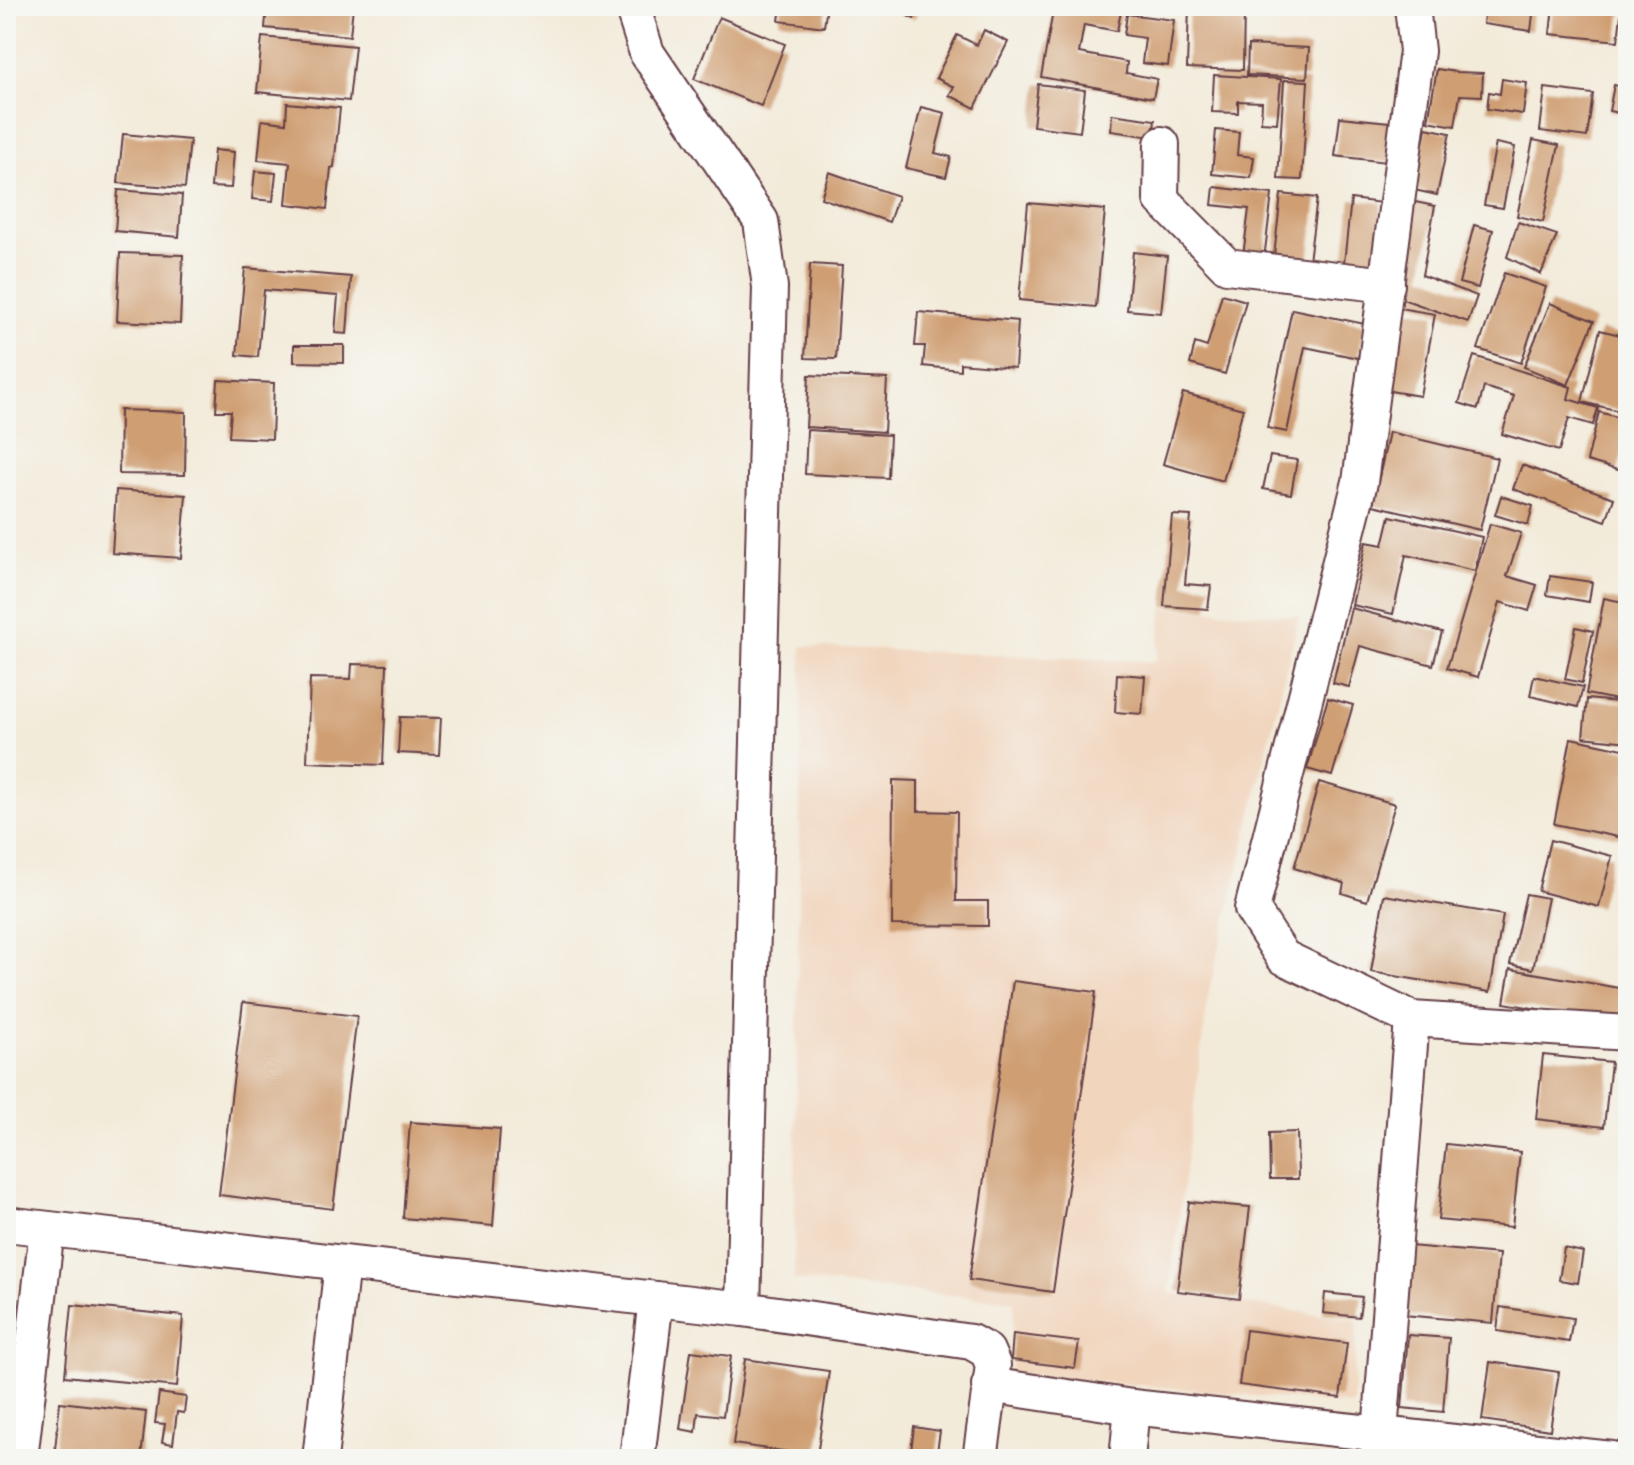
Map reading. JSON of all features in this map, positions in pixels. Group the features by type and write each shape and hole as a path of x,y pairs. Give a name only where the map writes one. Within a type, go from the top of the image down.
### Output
{"street":[{"path":"632,6 647,53 761,221 770,287 743,1309"},
{"path":"1412,6 1417,51 1360,482 1252,909 1283,957 1412,1019 1628,1033"},
{"path":"1162,144 1161,199 1227,266 1387,285"},
{"path":"1379,1446 1412,1019"},
{"path":"6,1224 743,1309 971,1342 987,1351 993,1365 980,1459"},
{"path":"20,1459 47,1229"},
{"path":"320,1459 342,1263"},
{"path":"637,1459 656,1299"},
{"path":"989,1385 1379,1446 1612,1459"},
{"path":"1127,1459 1132,1407"}],"shaded area":[{"path":"1163,608 1299,616 1209,991 1169,1293 1357,1320 1353,1405 1011,1373 1014,1301 794,1280 802,646 1156,662"}],"building":[{"path":"185,6 185,12 142,8"},
{"path":"267,6 353,6 350,36 265,28"},
{"path":"781,6 827,6 824,27 779,21"},
{"path":"886,6 920,6 914,19"},
{"path":"1054,6 1122,6 1117,31 1084,25 1079,53 1127,62 1126,73 1157,79 1153,98 1041,77"},
{"path":"1189,6 1244,6 1243,70 1187,68"},
{"path":"1485,6 1534,6 1531,31 1483,24"},
{"path":"1553,6 1622,6 1618,41 1550,34"},
{"path":"1127,14 1174,20 1168,66 1142,63 1145,38 1124,35"},
{"path":"719,17 785,44 761,106 694,79"},
{"path":"984,30 1008,42 975,108 949,95 954,87 936,78 957,35 977,45"},
{"path":"262,37 355,46 349,101 257,92"},
{"path":"1248,45 1309,48 1307,78 1247,75"},
{"path":"1437,69 1483,73 1482,96 1460,95 1455,126 1428,121"},
{"path":"1214,75 1281,79 1277,123 1261,122 1262,102 1238,101 1238,113 1212,112"},
{"path":"1502,79 1527,83 1523,114 1487,109 1489,92 1500,94"},
{"path":"1284,80 1308,81 1302,180 1278,179"},
{"path":"1038,84 1085,90 1080,132 1033,126"},
{"path":"1614,85 1628,88 1628,115 1609,111"},
{"path":"1545,88 1593,94 1587,137 1540,131"},
{"path":"287,103 340,108 327,209 286,204 290,163 258,160 262,120 286,123"},
{"path":"921,107 945,113 935,153 951,157 946,177 906,168"},
{"path":"1112,114 1155,120 1153,137 1111,131"},
{"path":"1340,117 1399,123 1395,163 1335,156"},
{"path":"1426,128 1450,133 1437,195 1414,190"},
{"path":"1216,130 1239,132 1237,155 1254,157 1251,178 1212,174"},
{"path":"123,134 190,140 185,188 118,183"},
{"path":"1533,140 1559,145 1543,222 1517,216"},
{"path":"1496,143 1515,147 1503,208 1484,205"},
{"path":"214,150 234,152 231,188 211,187"},
{"path":"255,171 276,173 273,201 252,199"},
{"path":"829,172 898,196 889,222 821,198"},
{"path":"1214,187 1272,194 1264,259 1243,256 1249,209 1212,205"},
{"path":"118,190 182,195 179,237 115,231"},
{"path":"1281,194 1317,198 1308,269 1273,265"},
{"path":"1351,199 1382,203 1375,266 1344,263"},
{"path":"1410,201 1435,206 1422,275 1477,296 1468,322 1394,296"},
{"path":"1028,203 1105,210 1096,307 1019,300"},
{"path":"1518,222 1557,235 1541,274 1507,257"},
{"path":"1474,225 1493,230 1478,288 1459,283"},
{"path":"1133,252 1167,256 1161,313 1127,310"},
{"path":"120,253 183,255 180,324 117,321"},
{"path":"810,264 842,266 836,359 805,358"},
{"path":"245,268 351,277 347,334 335,333 338,296 264,290 258,357 237,355"},
{"path":"1504,273 1546,287 1521,363 1478,349"},
{"path":"1222,294 1246,301 1225,374 1190,364 1195,343 1207,347"},
{"path":"1550,303 1594,321 1568,385 1524,367"},
{"path":"1393,307 1435,314 1420,396 1378,389"},
{"path":"1292,309 1365,324 1358,358 1305,347 1287,432 1267,428"},
{"path":"918,312 1018,321 1015,368 960,363 960,370 923,366 925,346 915,346"},
{"path":"1600,330 1628,337 1628,413 1582,402"},
{"path":"294,345 344,345 344,363 294,362"},
{"path":"1474,356 1571,387 1568,399 1598,408 1593,425 1569,418 1559,451 1502,434 1514,396 1484,387 1478,409 1459,403"},
{"path":"809,375 887,379 884,432 806,427"},
{"path":"218,380 274,383 272,439 229,437 231,411 216,411"},
{"path":"1183,393 1243,409 1223,481 1163,464"},
{"path":"120,410 186,412 185,475 119,474"},
{"path":"1599,412 1628,420 1628,435 1618,470 1587,461"},
{"path":"807,430 890,435 888,478 805,474"},
{"path":"1389,432 1497,458 1480,530 1373,505"},
{"path":"1270,456 1297,460 1291,494 1263,489"},
{"path":"1522,465 1614,498 1606,521 1513,489"},
{"path":"116,490 186,495 181,558 112,553"},
{"path":"1501,496 1533,506 1528,525 1495,515"},
{"path":"1172,515 1191,516 1185,584 1211,586 1208,609 1164,606"},
{"path":"1390,516 1482,537 1475,571 1406,555 1393,614 1352,605 1366,542 1383,545"},
{"path":"1490,524 1521,533 1507,576 1537,585 1529,611 1500,602 1478,677 1447,668"},
{"path":"1550,576 1592,582 1589,602 1547,595"},
{"path":"1604,598 1628,603 1628,702 1586,694"},
{"path":"1351,608 1442,632 1433,665 1360,646 1349,687 1333,683"},
{"path":"1576,627 1593,631 1582,683 1565,679"},
{"path":"352,664 387,665 383,765 307,762 310,678 351,679"},
{"path":"1117,674 1145,676 1142,714 1115,712"},
{"path":"1534,676 1583,687 1578,707 1530,696"},
{"path":"1328,698 1353,705 1332,776 1307,769"},
{"path":"1587,699 1628,703 1628,742 1583,737"},
{"path":"400,717 441,718 439,755 398,753"},
{"path":"1571,738 1628,750 1628,839 1554,824"},
{"path":"893,780 918,781 918,811 957,812 956,901 988,901 988,926 892,925"},
{"path":"1319,782 1395,804 1367,901 1342,893 1344,883 1294,868"},
{"path":"1550,840 1612,856 1599,907 1538,891"},
{"path":"1526,894 1548,898 1533,969 1510,964"},
{"path":"1384,895 1503,915 1490,992 1371,972"},
{"path":"1510,969 1625,989 1620,1023 1504,1003"},
{"path":"1013,981 1096,992 1053,1292 969,1280"},
{"path":"243,1002 357,1016 333,1209 219,1195"},
{"path":"1543,1055 1611,1062 1604,1127 1536,1119"},
{"path":"410,1122 500,1129 493,1226 403,1218"},
{"path":"1297,1132 1298,1179 1270,1179 1269,1133"},
{"path":"1446,1144 1520,1152 1512,1227 1438,1220"},
{"path":"1189,1202 1250,1207 1239,1299 1177,1291"},
{"path":"1410,1246 1499,1254 1493,1323 1404,1315"},
{"path":"1564,1248 1583,1252 1578,1283 1559,1280"},
{"path":"1325,1293 1362,1297 1359,1317 1323,1313"},
{"path":"72,1305 183,1316 177,1387 65,1376"},
{"path":"1500,1307 1573,1318 1569,1342 1497,1331"},
{"path":"1246,1330 1347,1343 1340,1398 1239,1385"},
{"path":"1013,1334 1079,1342 1075,1368 1011,1360"},
{"path":"1408,1335 1449,1338 1443,1412 1402,1408"},
{"path":"691,1351 731,1356 723,1416 698,1413 696,1432 680,1429"},
{"path":"745,1359 829,1371 817,1456 733,1444"},
{"path":"1490,1362 1559,1372 1550,1430 1482,1420"},
{"path":"159,1393 186,1397 184,1413 177,1412 173,1444 162,1442 165,1424 155,1423"},
{"path":"60,1402 146,1412 141,1459 54,1459"},
{"path":"914,1427 940,1431 936,1459 910,1459"},
{"path":"1284,1453 1320,1457 1320,1459 1283,1459"}]}
